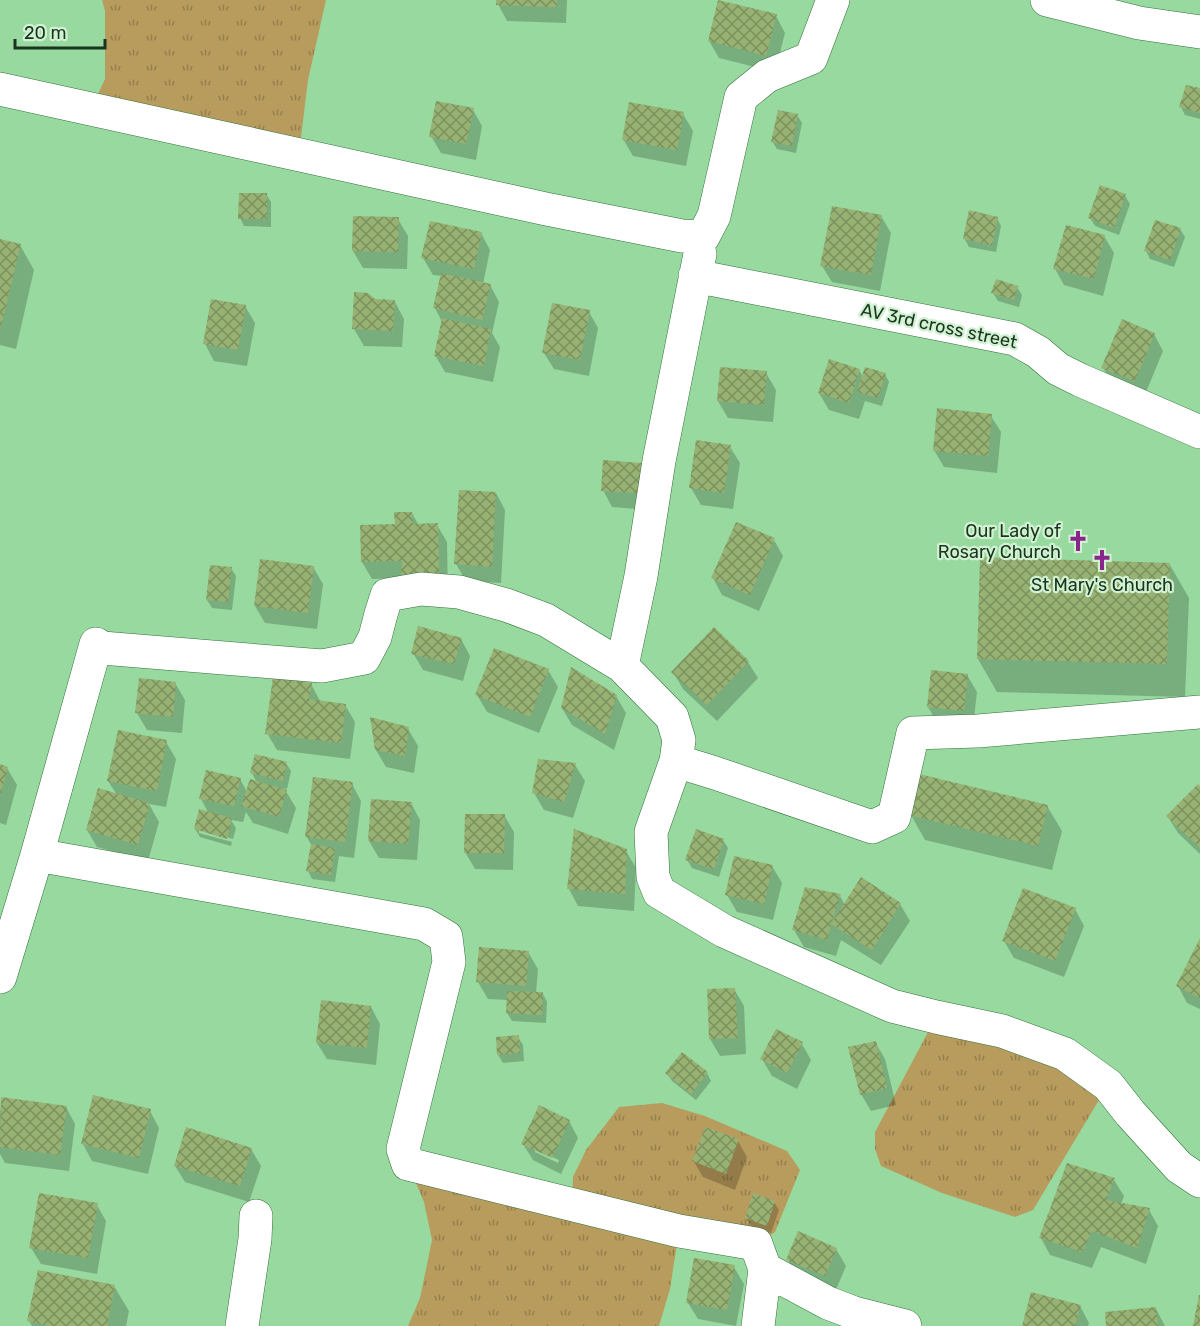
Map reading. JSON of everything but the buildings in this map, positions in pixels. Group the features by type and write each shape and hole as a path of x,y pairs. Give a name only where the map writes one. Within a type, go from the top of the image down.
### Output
{"street":[{"path":"622,666 641,576 659,461 703,237 714,216 741,97 766,76 811,58 832,0"},
{"path":"1047,0 1139,23 1200,32"},
{"path":"0,89 546,209 682,236 703,237"},
{"name":"AV 3rd cross street","path":"695,276 1015,339 1038,352 1058,369 1200,432"},
{"path":"0,976 37,855 96,644 102,648 322,666 364,658 375,637 387,595 421,589 459,592 506,605 546,620 622,666 672,717 679,740 676,762 651,832 653,877 659,892 724,931 892,1006 1002,1031 1065,1054 1108,1085 1179,1167 1200,1181"},
{"path":"676,762 715,772 872,826 894,817 913,733 978,731 1200,712"},
{"path":"37,855 424,924 446,937 449,962 403,1149 408,1164 679,1231 756,1244 765,1269 758,1326"},
{"path":"242,1326 255,1239 256,1216"},
{"path":"765,1269 828,1303 854,1313 905,1326"}],"green space":[{"path":"102,0 326,0 308,80 299,154 91,109 105,79 105,11"},
{"path":"936,1017 1108,1085 1033,1210 1015,1217 942,1193 881,1166 875,1149 875,1132"},
{"path":"662,1103 705,1116 787,1151 800,1170 775,1232 756,1244 679,1231 670,1289 659,1326 408,1326 420,1298 432,1240 424,1202 408,1164 572,1203 573,1177 586,1150 619,1107"}],"place":[{"name":"Our Lady of Rosary Church","path":"1078,541"},
{"name":"St Mary's Church","path":"1102,560"}]}
